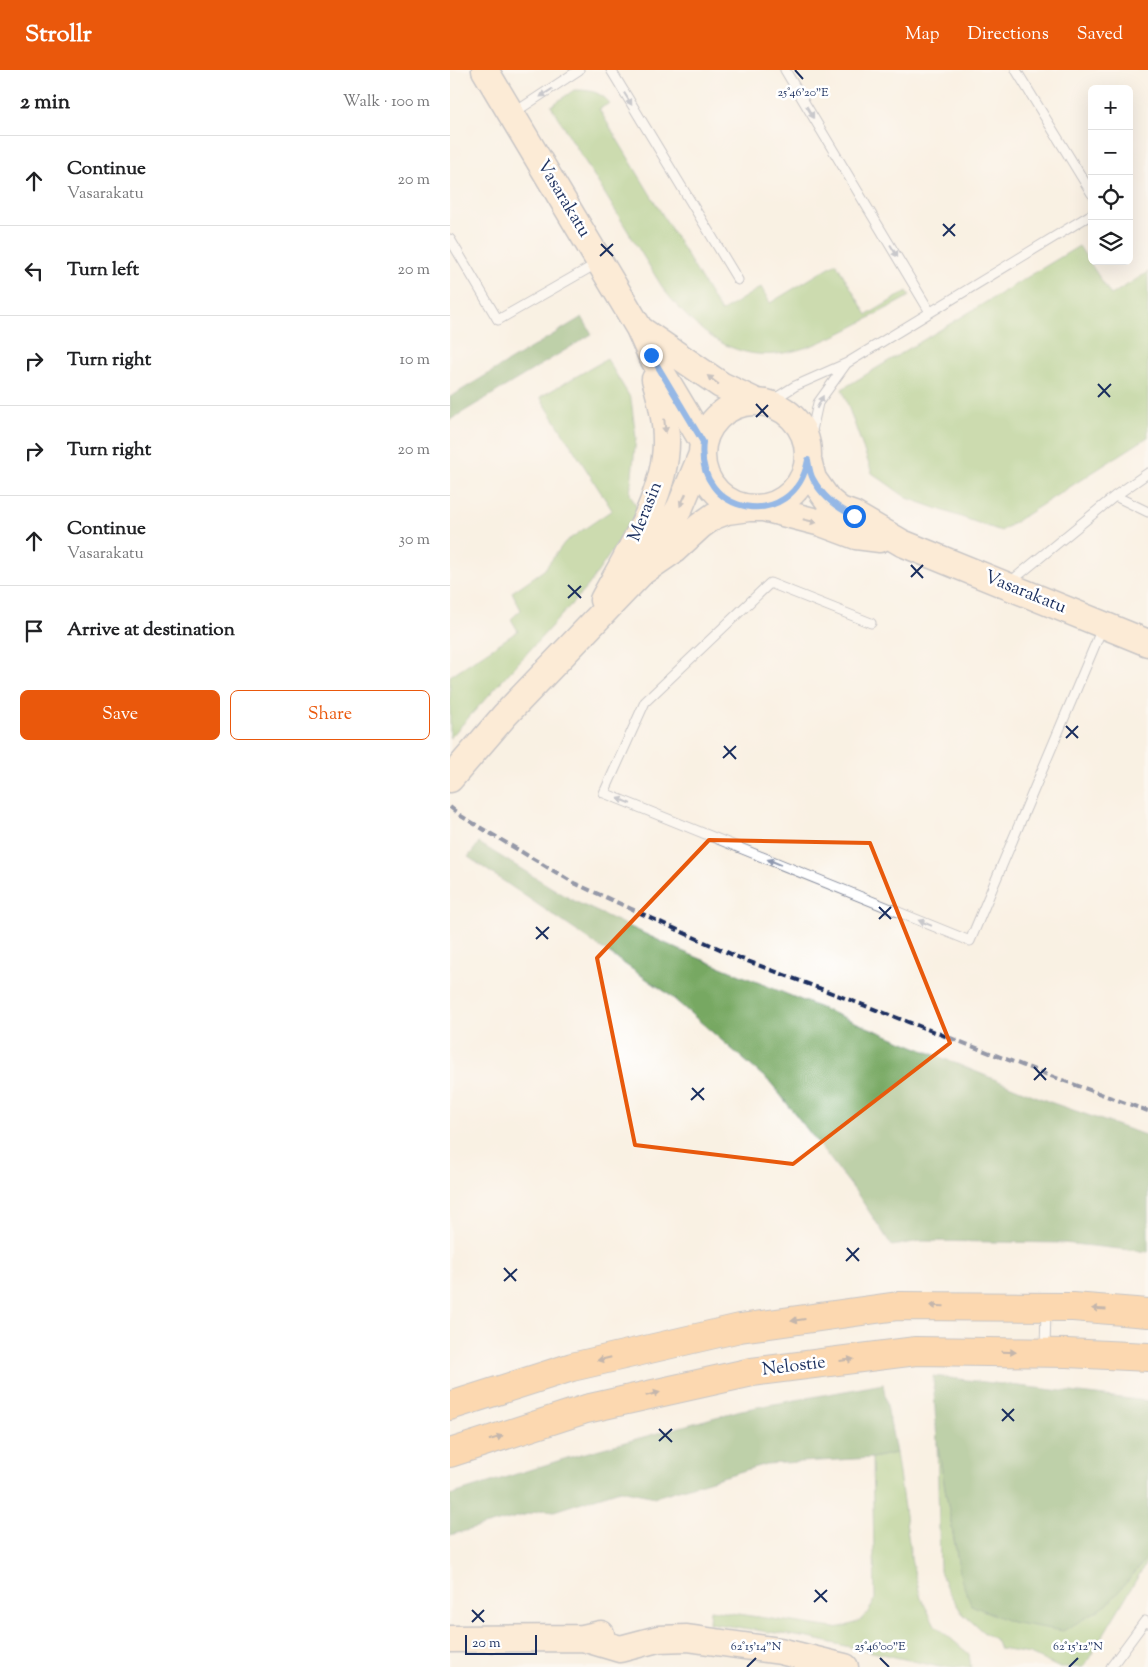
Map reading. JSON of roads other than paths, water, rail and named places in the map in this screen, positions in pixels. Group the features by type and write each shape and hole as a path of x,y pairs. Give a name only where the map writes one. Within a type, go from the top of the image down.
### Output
{"highway":[{"path":"450,1406 572,1366 740,1328 898,1306 1046,1307 1148,1313"},
{"name":"Nelostie","path":"450,1453 586,1409 752,1372 916,1351 1148,1357"}],"street":[{"name":"Vasarakatu","path":"485,70 639,328 651,355 702,448"},
{"name":"Vasarakatu","path":"639,328 721,385 762,402"},
{"name":"Merasin","path":"588,629 630,551 658,492 660,481 666,441 662,405 639,328"},
{"path":"744,402 762,402 780,408 790,415 802,430 808,454 803,477 794,491 774,504 756,508 736,505 724,499 715,490 705,473 702,448 710,426 722,412 744,402"},
{"name":"Merasin","path":"642,572 680,507 702,448"},
{"name":"Vasarakatu","path":"808,454 813,479 828,500 840,510 902,543 1148,644"},
{"name":"Vasarakatu","path":"756,508 821,524 856,536 902,543"},
{"name":"Merasin","path":"450,779 505,715 642,572 674,550 714,516 727,511 756,508"},
{"path":"450,1639 584,1638 620,1649 658,1639 687,1638 780,1650 845,1667"}],"lane":[{"path":"512,114 579,70"},
{"path":"611,70 738,280"},
{"path":"785,70 930,312"},
{"path":"1016,70 1088,187"},
{"path":"762,402 847,363 1088,216"},
{"path":"450,238 498,320 600,261"},
{"path":"808,454 818,403 847,363"},
{"path":"1006,585 1115,496 1148,473"},
{"path":"1115,496 1148,512"},
{"path":"871,623 770,583 645,702 604,792 970,941 1103,625"},
{"path":"1045,1353 1046,1307"},
{"path":"1111,1667 1144,1621 1148,1623"}],"railway":[{"path":"450,807 461,816 574,883 742,959 1148,1111"}]}
